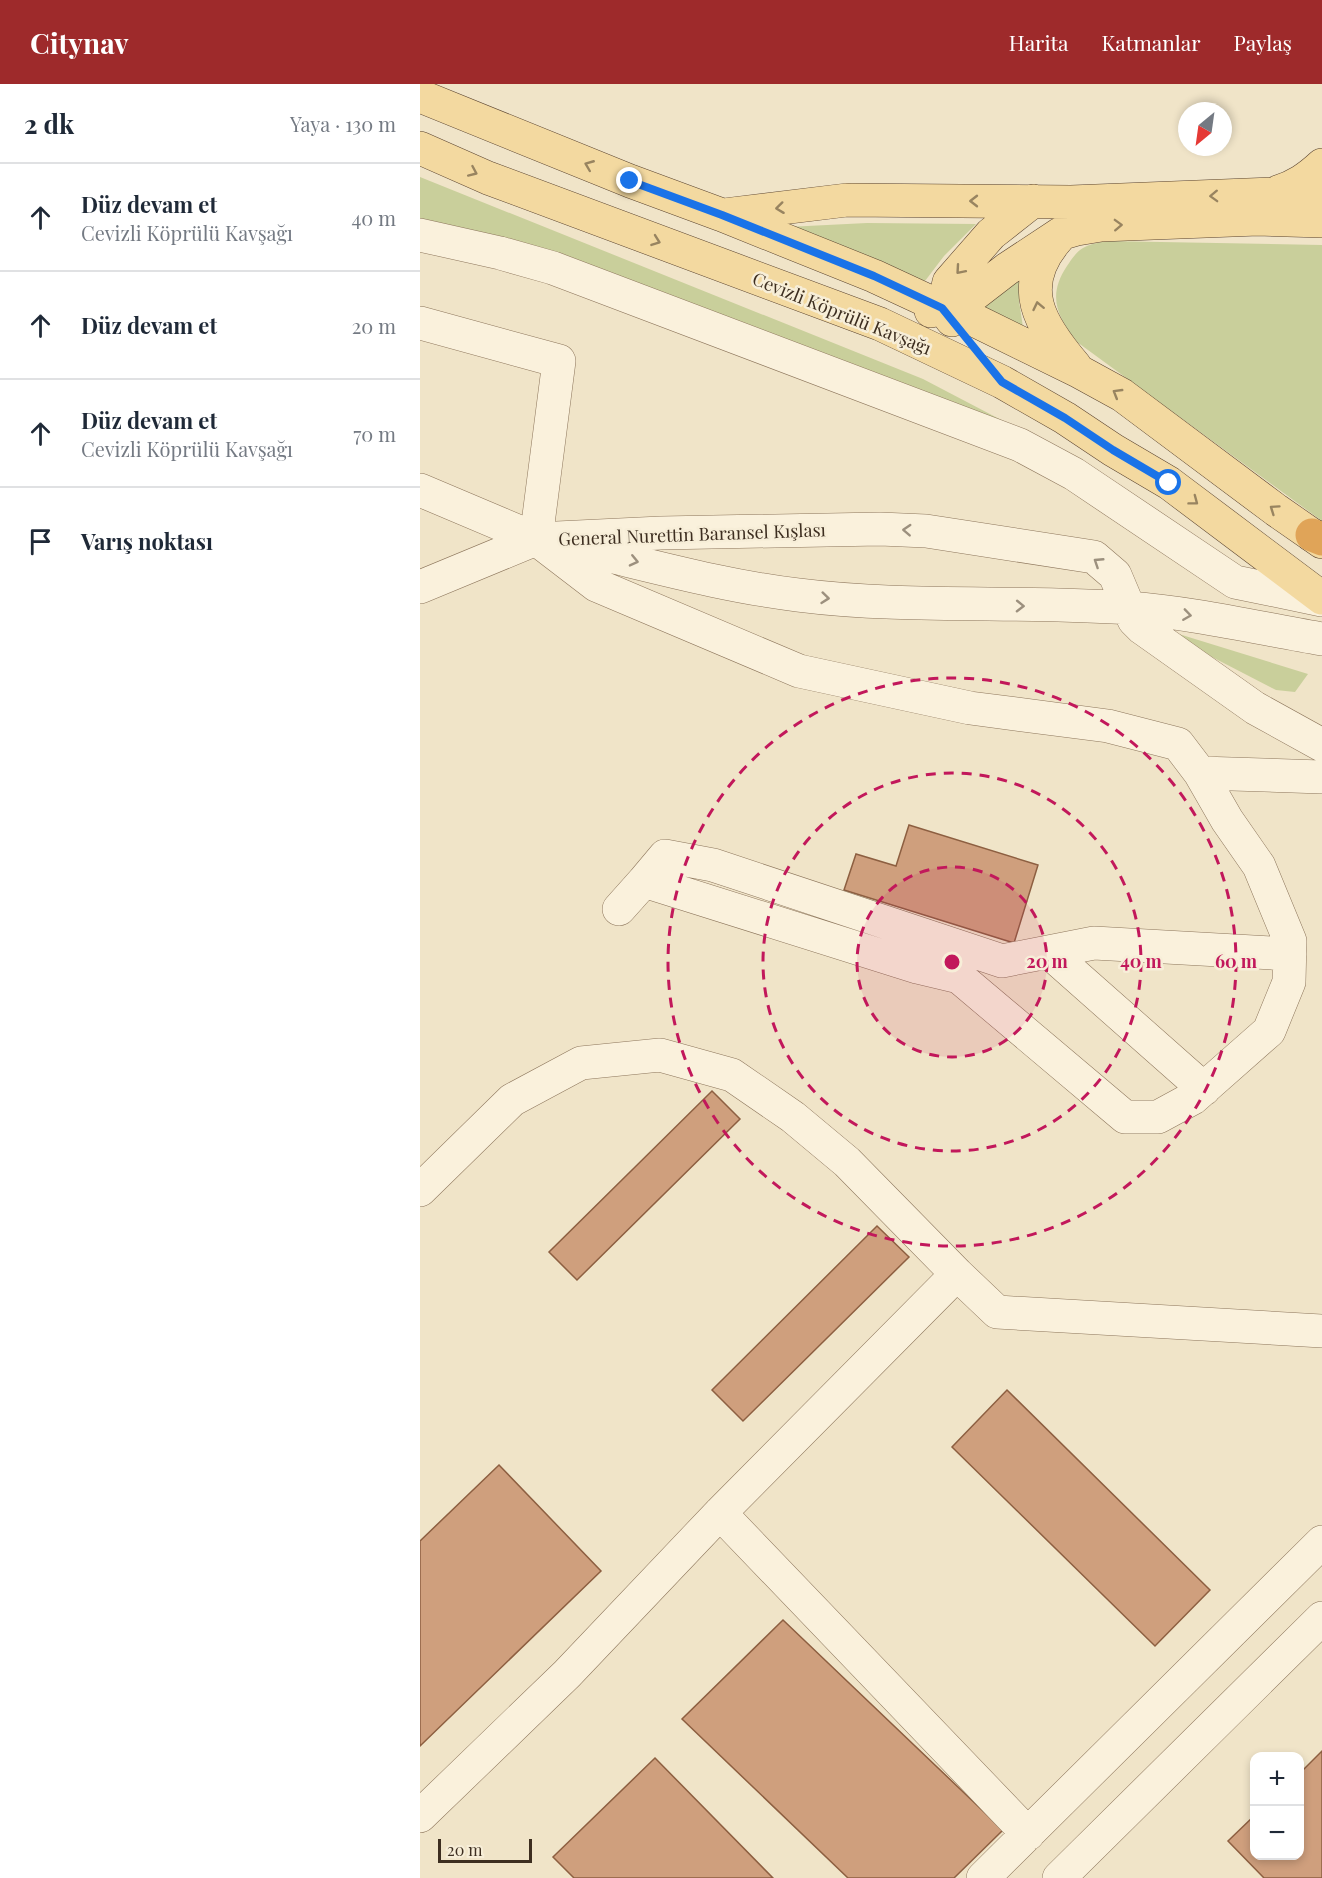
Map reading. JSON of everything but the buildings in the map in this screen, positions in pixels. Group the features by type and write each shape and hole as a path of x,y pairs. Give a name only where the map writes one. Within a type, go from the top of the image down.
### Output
{"main road":[{"path":"420,96 874,276 942,308 974,320 1080,372 1122,395 1258,497 1319,539"},
{"name":"Cevizli Köprülü Kavşağı","path":"420,148 488,178 880,324 1002,382 1169,483 1322,599"},
{"path":"1273,194 1309,178 1322,165"},
{"path":"722,215 847,200 1071,202 1273,194 1322,195"},
{"path":"942,308 949,282 991,234 1033,201"},
{"path":"880,324 942,308 972,296 1007,269 1060,234 1077,229 1101,225 1258,219 1322,221"},
{"path":"1060,234 1048,248 1038,270 1036,297 1039,315 1048,332 1080,372"},
{"path":"942,308 1002,382"}],"street":[{"path":"420,235 553,268 1020,444 1074,474 1235,582 1322,599"},
{"path":"420,323 559,361 536,539"},
{"path":"420,490 536,539 596,585 799,671 970,708 1108,726 1178,744 1200,773 1227,820 1259,866 1290,942 1289,982 1269,1031 1204,1089 1193,1098 1158,1117 1125,1117 958,977 917,968 644,881"},
{"name":"General Nurettin Baransel Kışlası","path":"536,539 661,533 880,529 963,535 1094,557 1116,575 1129,608"},
{"path":"420,587 536,539"},
{"name":"General Nurettin Baransel Kışlası","path":"536,539 741,586 796,595 859,601 1129,608 1186,614 1322,639"},
{"path":"1129,608 1134,620 1154,638 1255,708 1304,733 1322,745"},
{"path":"1200,773 1322,777"},
{"path":"619,909 665,856 713,865 1002,961"},
{"path":"958,977 1002,961 1094,943 1290,954"},
{"path":"1049,952 1204,1089"},
{"path":"420,1190 512,1100 581,1063 660,1055 732,1075 793,1117 847,1162 997,1312 1322,1331"},
{"path":"420,1816 567,1674 720,1513 957,1274"},
{"path":"720,1513 1028,1834"},
{"path":"983,1878 1322,1542"},
{"path":"1059,1878 1322,1617"}],"green space":[{"path":"420,177 923,379 1055,448 420,223"},
{"path":"867,223 976,224 944,256 925,281 787,227"},
{"path":"1105,241 1322,245 1322,521 1077,342 1064,323 1057,306 1057,287 1067,266 1079,251"},
{"path":"1028,271 1019,301 1023,327 970,307"},
{"path":"1169,631 1308,674 1295,692 1276,690 1212,657"}],"route":[{"path":"630,181 874,276 942,308 1002,382 1169,483"}]}
